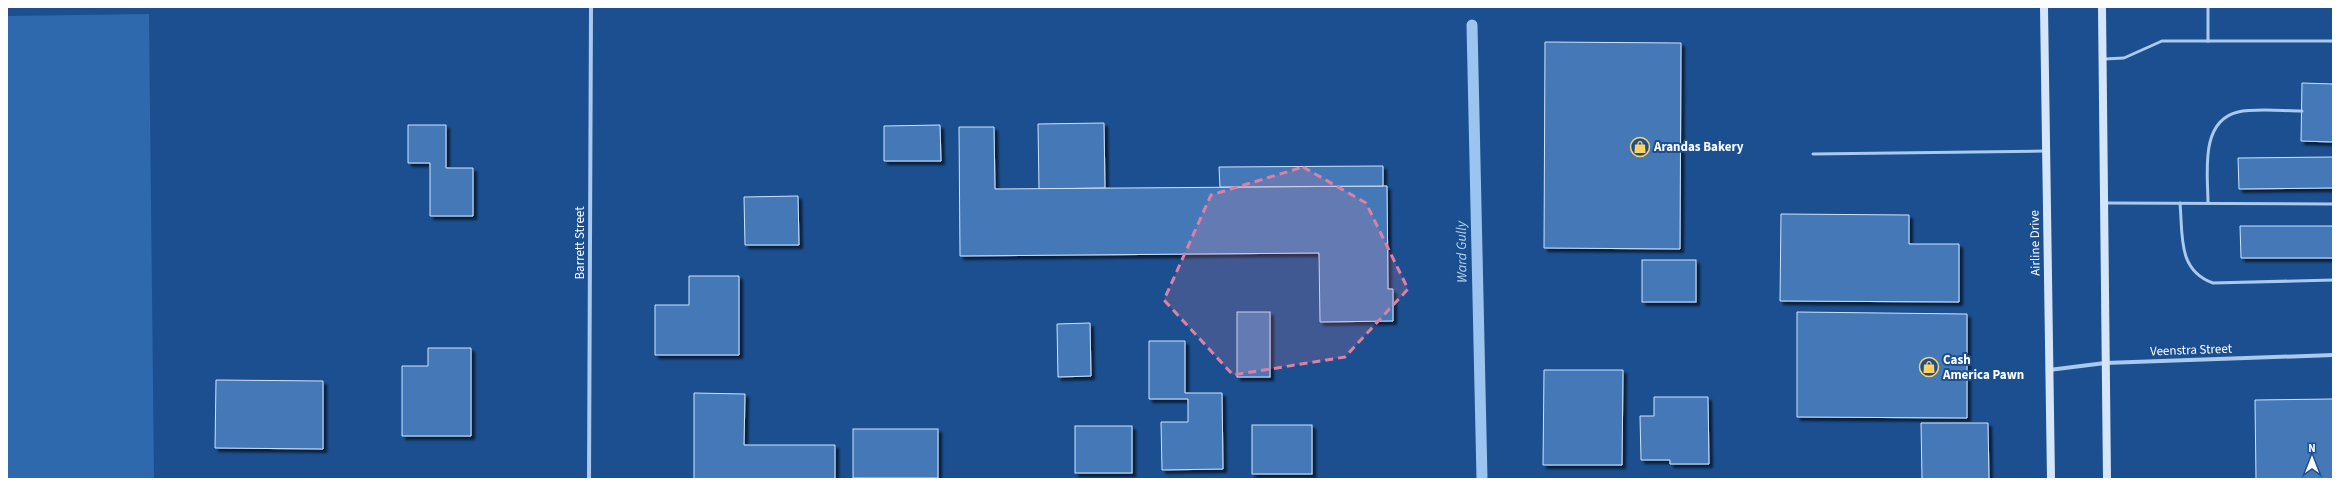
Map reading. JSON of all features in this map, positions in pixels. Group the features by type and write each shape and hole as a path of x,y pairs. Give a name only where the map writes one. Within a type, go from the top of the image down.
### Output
{"main road":[{"name":"Airline Drive","path":"2044,7 2051,479"},
{"path":"2102,7 2107,479"}],"street":[{"name":"Barrett Street","path":"589,479 591,7"},
{"name":"Veenstra Street","path":"2049,370 2105,363 2333,356"}],"lane":[{"path":"2208,7 2208,41"},
{"path":"2102,59 2124,58 2162,41 2333,41"},
{"path":"2208,203 2208,147 2211,135 2218,125 2237,112 2302,111"},
{"path":"1813,154 2046,151"},
{"path":"2104,203 2333,204"},
{"path":"2180,203 2186,259 2194,273 2203,279 2213,283 2333,280"}],"highlighted area":[{"path":"1303,167 1366,203 1408,289 1345,357 1233,375 1164,300 1211,195"}],"shaded area":[{"path":"149,14 154,479 7,479 7,16"}],"building":[{"path":"1545,42 1681,43 1680,249 1544,248"},
{"path":"2302,83 2333,84 2333,142 2301,141"},
{"path":"1104,123 1105,188 1039,189 1038,124"},
{"path":"408,125 446,125 446,168 473,168 473,216 430,216 430,163 408,163"},
{"path":"940,125 941,161 884,161 884,126"},
{"path":"959,127 994,127 995,189 1387,186 1388,289 1393,289 1393,321 1320,322 1319,253 960,256"},
{"path":"2333,157 2333,188 2239,189 2238,158"},
{"path":"1383,166 1383,186 1220,187 1219,167"},
{"path":"798,196 799,245 745,245 744,197"},
{"path":"1781,214 1909,215 1909,244 1959,244 1959,302 1780,301"},
{"path":"2240,226 2333,226 2333,258 2241,258"},
{"path":"1642,260 1696,260 1696,302 1642,302"},
{"path":"689,276 739,276 739,355 655,355 655,305 689,305"},
{"path":"1237,312 1270,312 1270,377 1237,377"},
{"path":"1797,312 1967,314 1967,418 1797,417"},
{"path":"1090,323 1091,376 1058,377 1057,324"},
{"path":"1149,341 1185,341 1185,393 1222,393 1223,469 1162,470 1161,422 1188,422 1188,399 1149,399"},
{"path":"428,348 471,348 471,436 402,436 402,366 428,366"},
{"path":"1544,370 1623,370 1622,465 1543,465"},
{"path":"216,380 323,381 323,449 215,448"},
{"path":"694,393 745,394 744,445 835,445 835,479 694,479"},
{"path":"1654,397 1708,397 1709,464 1670,464 1670,460 1641,460 1640,416 1654,416"},
{"path":"2333,399 2333,479 2256,479 2255,400"},
{"path":"1921,423 1988,423 1989,479 1922,479"},
{"path":"1252,425 1312,425 1312,474 1252,474"},
{"path":"1075,426 1132,426 1132,473 1075,473"},
{"path":"853,429 938,429 938,478 853,478"}],"waterway":[{"name":"Ward Gully","path":"1472,25 1482,479"}],"place":[{"name":"Arandas Bakery","path":"1640,147"},
{"name":"Cash America Pawn","path":"1929,367"}]}
